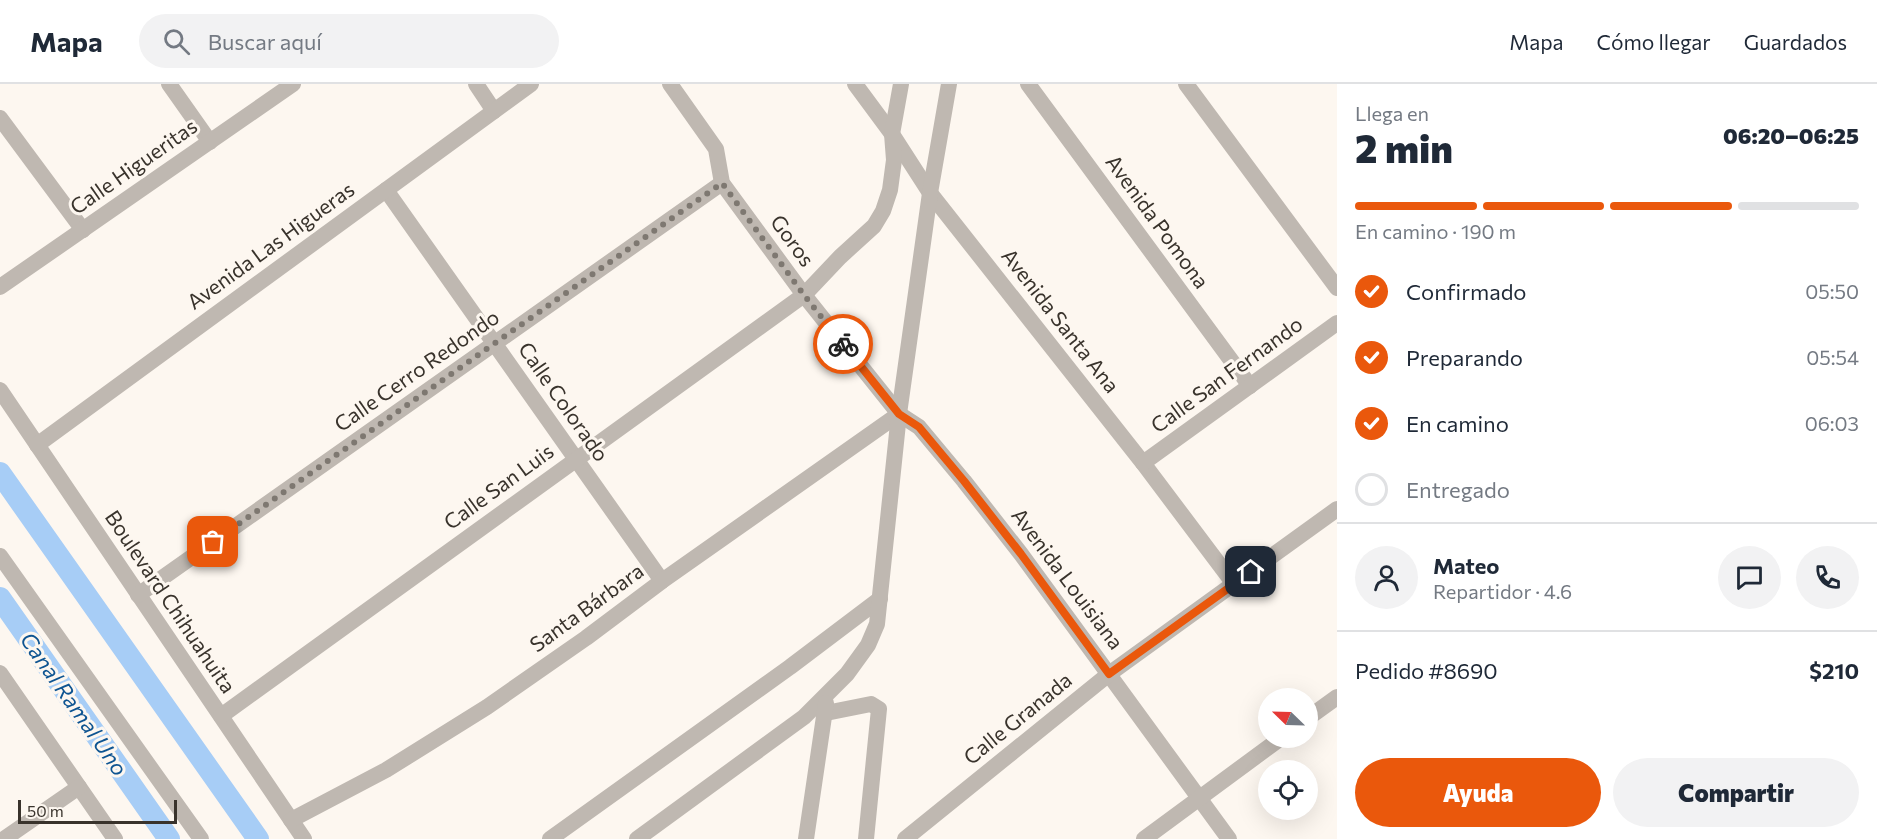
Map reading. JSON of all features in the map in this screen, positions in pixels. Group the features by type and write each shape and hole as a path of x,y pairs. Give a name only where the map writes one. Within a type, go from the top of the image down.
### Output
{"street":[{"path":"170,84 210,142"},
{"name":"Calle Higueritas","path":"0,287 293,84"},
{"path":"476,84 494,111"},
{"name":"Avenida Las Higueras","path":"37,445 531,84"},
{"name":"Goros","path":"670,84 716,149 722,183 804,295 899,414"},
{"name":"Avenida Santa Ana","path":"855,84 892,134 930,194 1143,463 1234,584"},
{"name":"Calle San Luis","path":"221,716 804,295 874,226 883,211 890,190 894,160 892,134 901,84"},
{"path":"637,839 804,717 847,674 868,645 878,624 899,414 930,194 949,84"},
{"name":"Avenida Pomona","path":"1028,84 1250,386"},
{"path":"1186,84 1337,288"},
{"path":"0,118 83,230"},
{"name":"Calle Cerro Redondo","path":"138,595 722,183"},
{"name":"Calle Colorado","path":"386,190 662,581"},
{"name":"Calle San Fernando","path":"1143,463 1337,323"},
{"name":"Boulevard Chihuahuita","path":"0,390 304,839"},
{"name":"Santa Bárbara","path":"291,820 386,770 487,707 899,414"},
{"name":"Avenida Louisiana","path":"899,414 919,427 1021,554 1229,839"},
{"name":"Calle Granada","path":"905,839 1109,674 1335,514"},
{"path":"0,556 201,839"},
{"path":"550,839 790,667 880,599"},
{"path":"0,673 115,839"},
{"path":"806,839 827,693"},
{"path":"1318,711 1337,697"},
{"path":"826,712 871,704 879,709 866,839"},
{"path":"1144,839 1268,748"},
{"path":"4,839 79,787"}],"waterway":[{"path":"0,473 258,839"},
{"name":"Canal Ramal Uno","path":"0,598 169,839"}],"way so far":[{"path":"213,542 722,183 843,344"}],"route":[{"path":"843,344 899,414 919,427 964,481 1109,674 1251,572"}]}
